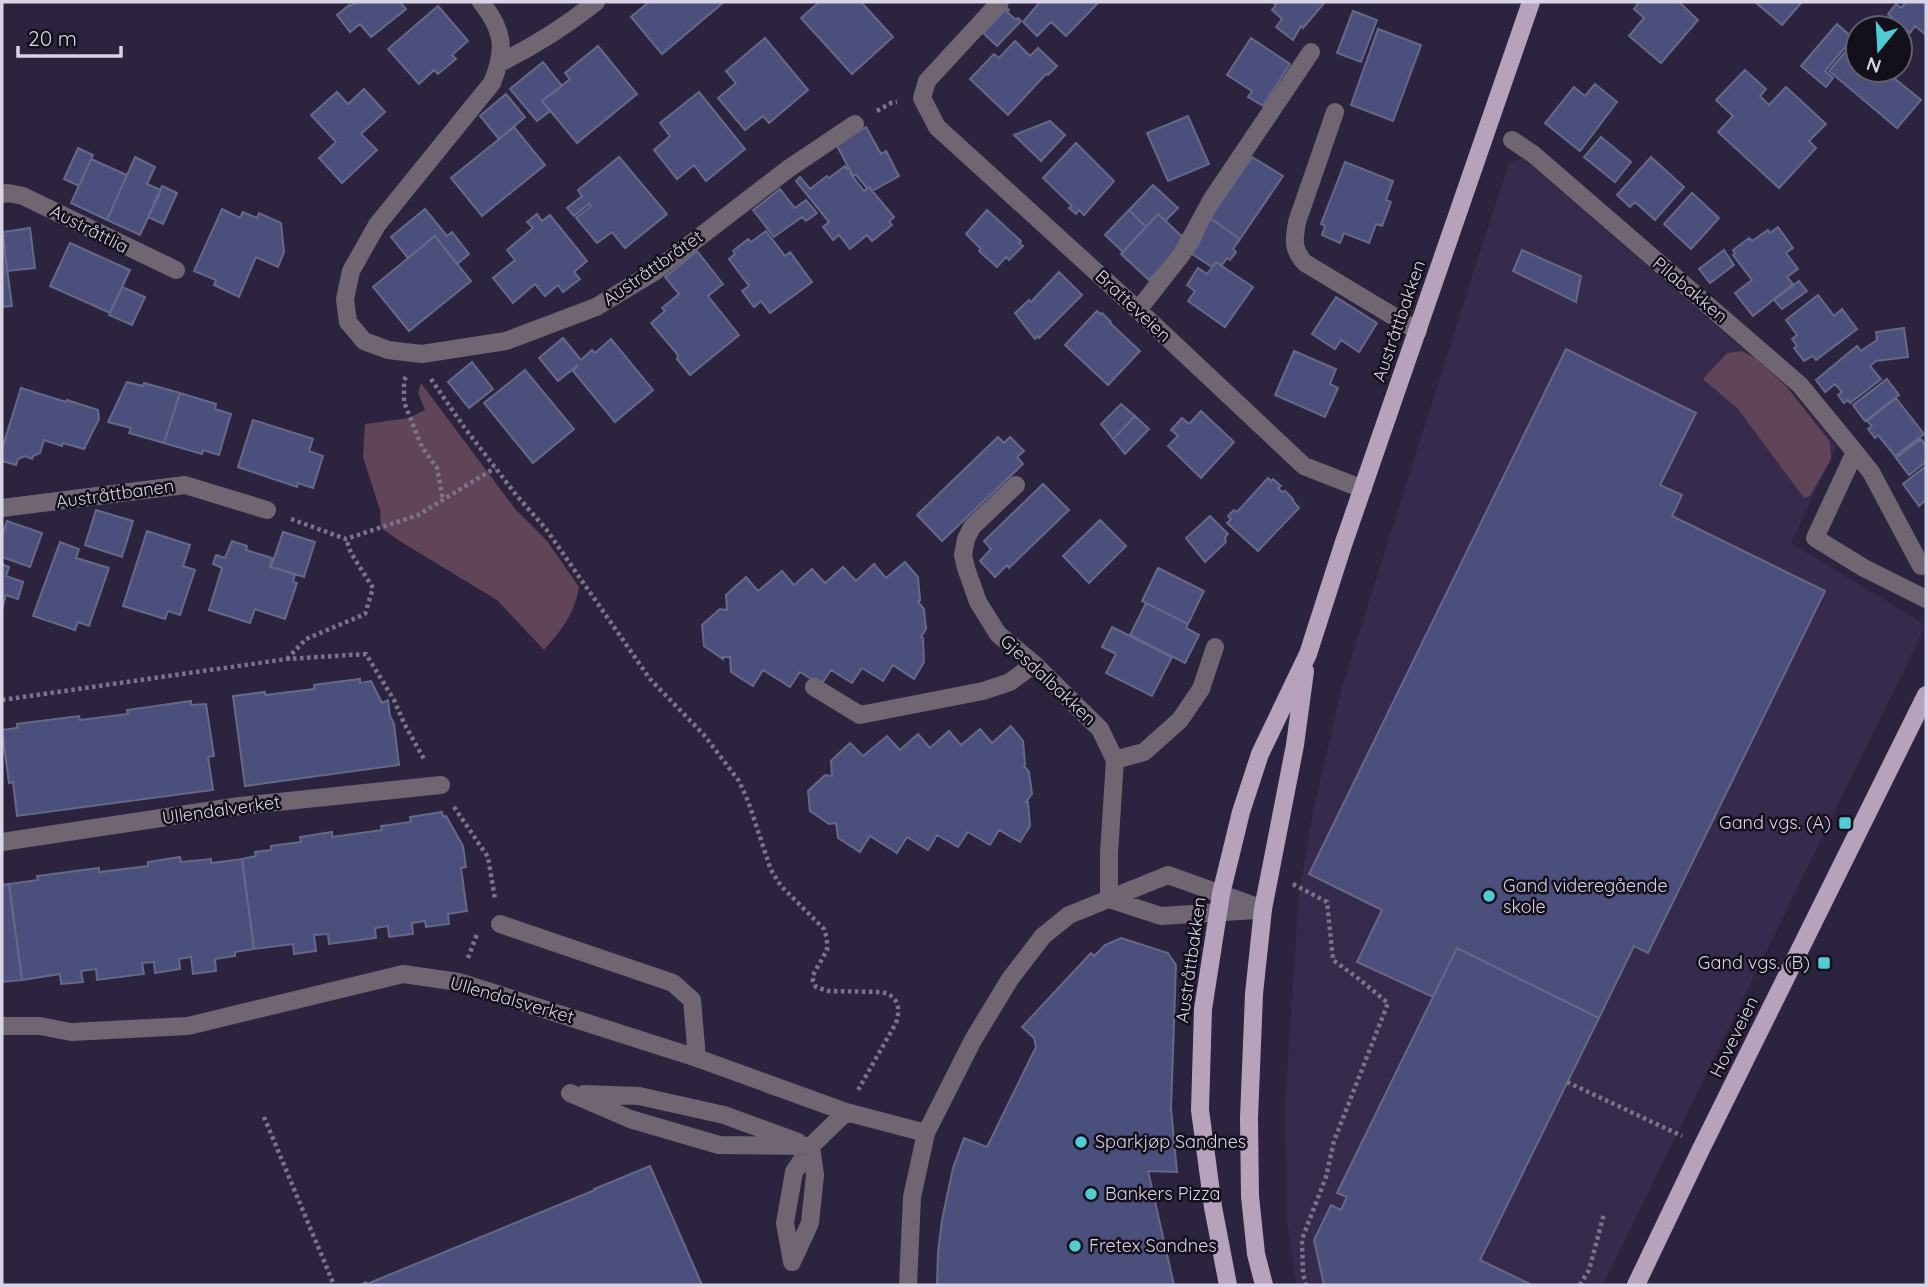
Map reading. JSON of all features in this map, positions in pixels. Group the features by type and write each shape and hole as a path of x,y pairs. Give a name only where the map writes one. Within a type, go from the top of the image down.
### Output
{"main road":[{"name":"Austråttbakken","path":"1228,1285 1213,1207 1200,1110 1203,1009 1221,894 1241,812 1260,754 1308,654 1531,2"},
{"name":"Austråttbakken","path":"1264,1285 1256,1254 1250,1196 1249,1118 1254,994 1263,909 1295,746 1308,654"},
{"name":"Hoveveien","path":"1636,1285 1926,695"}],"street":[{"path":"481,2 492,16 502,42 500,63"},
{"path":"500,63 532,47 596,2"},
{"path":"922,98 927,80 1000,2"},
{"path":"1138,310 1182,254 1212,199 1311,52"},
{"name":"Austråttbråtet","path":"500,63 492,83 377,225 351,271 345,299 348,321 363,341 388,350 421,354 506,341 596,307 654,271 788,169 855,124"},
{"name":"Bratteveien","path":"922,98 937,127 1304,466 1363,489"},
{"path":"1335,112 1297,222 1294,239 1297,254 1305,262 1418,331"},
{"name":"Pilabakken","path":"1511,140 1533,154 1800,385 1871,472 1921,566"},
{"name":"Austråttlia","path":"2,194 23,195 176,270"},
{"path":"1855,452 1815,538 1864,568 1926,600"},
{"name":"Austråttbanen","path":"2,508 185,485 267,510"},
{"name":"Gjesdalbakken","path":"1016,485 972,527 963,555 978,602 998,634 1034,664 1100,729 1115,760 1109,899"},
{"path":"1115,760 1144,752 1180,720 1200,689 1215,647"},
{"path":"814,687 860,715 983,691 1010,682 1034,664"},
{"name":"Ullendalverket","path":"2,842 240,806 441,785"},
{"path":"908,1285 912,1197 926,1133 973,1040 1010,978 1043,936 1069,915 1168,875 1263,909"},
{"path":"1109,899 1161,916 1263,909"},
{"path":"500,924 673,983 692,1000 697,1058"},
{"name":"Ullendalsverket","path":"2,1026 40,1026 71,1032 188,1026 403,974 459,982 697,1058 846,1112 926,1133"},
{"path":"570,1093 639,1096 712,1112 811,1146 719,1145 630,1119 570,1093"},
{"path":"811,1146 816,1175 810,1223 792,1262 785,1223 794,1172 811,1146 846,1112"}],"path":[{"path":"855,124 891,103 922,98"},
{"path":"421,354 430,377 464,427 546,529 649,679 704,735 739,782 771,870 781,886 824,929 827,950 813,975 816,986 828,991 890,993 895,998 899,1014 896,1023 846,1112"},
{"path":"421,354 404,380 404,402 422,447 437,468 443,499"},
{"path":"267,510 346,540 418,514 495,468"},
{"path":"287,659 306,639 365,614 373,588 346,540"},
{"path":"2,700 287,659 366,654 394,700 418,750"},
{"path":"460,816 488,857 492,890"},
{"path":"1290,882 1327,902 1333,960 1388,1003 1334,1141 1326,1177 1302,1239 1306,1285"},
{"path":"1567,1082 1682,1136"},
{"path":"264,1117 334,1285"},
{"path":"1580,1285 1589,1270 1604,1214"}],"shaded area":[{"path":"1523,158 1787,387 1837,446 1791,543 1926,625 1603,1285 1296,1285 1287,1219 1285,1103 1299,893 1313,812 1342,687 1477,261 1509,163"},
{"path":"1742,351 1755,358 1786,386 1830,442 1831,459 1810,496 1804,498 1738,409 1703,379 1727,353"},
{"path":"421,383 516,510 547,541 579,587 566,621 544,650 497,600 381,528 380,510 363,457 365,424 409,418 425,410 418,393"}],"building":[{"path":"356,2 400,2 406,9 371,37 360,24 350,32 337,15"},
{"path":"649,2 724,2 662,54 631,17"},
{"path":"819,2 861,2 893,37 852,74 801,18"},
{"path":"1040,2 1099,2 1066,36 1051,22 1037,36 1023,22"},
{"path":"1272,2 1325,2 1303,28 1301,26 1293,40 1276,27 1282,19 1272,10 1276,5"},
{"path":"1639,2 1679,2 1698,20 1661,63 1629,36 1644,18 1634,9"},
{"path":"1755,2 1802,2 1782,25"},
{"path":"1906,2 1926,2 1926,35 1914,27 1914,14 1888,14 1896,4 1901,8"},
{"path":"438,6 468,41 452,55 456,59 438,74 434,70 419,84 388,49"},
{"path":"1007,8 1007,12 1021,21 997,46 983,33"},
{"path":"1353,11 1377,20 1361,62 1337,53"},
{"path":"1837,24 1844,30 1844,49 1825,71 1833,78 1826,87 1801,66"},
{"path":"1378,29 1421,45 1393,121 1351,105"},
{"path":"765,38 808,90 769,123 763,116 745,130 718,98 736,83 726,71"},
{"path":"1251,38 1290,64 1263,106 1248,97 1252,91 1227,75"},
{"path":"1015,41 1030,56 1038,48 1057,66 1046,74 1008,115 970,79 994,54 999,58"},
{"path":"598,46 637,94 577,143 542,101 570,79 565,73"},
{"path":"1844,53 1844,84 1829,71"},
{"path":"543,62 562,86 542,101 550,111 537,121 510,89"},
{"path":"1745,70 1766,89 1760,96 1769,105 1786,87 1826,124 1809,141 1816,148 1779,188 1718,132 1733,116 1716,100"},
{"path":"1595,84 1617,102 1580,151 1545,123 1574,87 1585,96"},
{"path":"1845,84 1901,84 1921,100 1897,128"},
{"path":"364,89 385,112 361,134 377,150 342,183 319,158 336,142 311,115 337,92 348,104"},
{"path":"699,92 745,149 706,181 694,165 677,179 654,150 670,136 660,123"},
{"path":"506,94 525,117 499,139 480,116"},
{"path":"1188,116 1209,164 1168,181 1147,133"},
{"path":"1050,121 1065,135 1041,161 1014,135"},
{"path":"514,127 545,165 482,216 451,178"},
{"path":"866,127 881,154 886,151 899,176 872,191 856,175 853,176 836,144"},
{"path":"1601,137 1631,162 1615,182 1584,157"},
{"path":"1076,143 1114,181 1084,215 1079,210 1076,214 1069,208 1072,206 1043,178"},
{"path":"78,148 93,155 79,186 64,179"},
{"path":"135,157 155,167 147,184 161,190 140,235 107,220"},
{"path":"619,157 667,214 625,248 612,232 597,243 576,218 591,206 589,204 574,216 567,208 582,196 578,190"},
{"path":"1252,157 1283,176 1240,239 1210,218"},
{"path":"1651,157 1684,187 1655,220 1635,202 1630,207 1617,195"},
{"path":"91,159 127,175 107,220 71,203"},
{"path":"1345,162 1393,181 1386,200 1391,202 1382,226 1376,224 1369,243 1344,233 1340,243 1322,235 1325,226 1321,224"},
{"path":"845,166 864,191 869,187 894,217 889,222 892,225 872,241 867,235 850,249 839,235 833,240 823,227 829,222 796,181 800,177 810,189"},
{"path":"1153,185 1178,208 1165,221 1158,214 1146,227 1129,210"},
{"path":"162,186 177,193 163,224 148,217"},
{"path":"780,189 795,208 806,200 817,213 806,221 802,217 774,237 753,210"},
{"path":"1692,193 1719,218 1691,249 1664,224"},
{"path":"222,209 240,218 243,212 257,218 259,213 281,223 284,252 278,267 256,257 239,297 214,285 216,280 194,271"},
{"path":"425,209 447,236 452,232 469,254 457,264 435,236 408,258 391,237"},
{"path":"987,210 1021,241 1019,243 1023,246 1009,260 1006,257 997,267 979,251 981,249 966,234"},
{"path":"1129,210 1146,227 1123,252 1105,235"},
{"path":"537,214 542,221 550,215 587,261 574,272 580,279 563,292 558,285 545,296 535,284 513,303 493,278 515,260 507,250 533,228 527,222"},
{"path":"1158,214 1187,241 1149,280 1121,254"},
{"path":"1210,218 1240,239 1230,260 1227,258 1222,265 1216,262 1212,267 1192,254"},
{"path":"1778,227 1793,248 1786,253 1798,269 1787,277 1793,284 1753,316 1735,293 1752,280 1733,255 1733,250 1749,238 1752,241"},
{"path":"30,228 35,268 7,271 3,232"},
{"path":"2,230 12,306 2,307"},
{"path":"766,231 785,256 790,252 812,282 770,313 761,301 754,307 742,291 749,286 729,259 735,254 733,251 748,239 751,242"},
{"path":"435,236 471,281 409,331 373,287"},
{"path":"70,243 130,270 110,313 50,286"},
{"path":"1522,250 1581,276 1576,302 1513,271"},
{"path":"1724,250 1734,265 1710,283 1699,269"},
{"path":"697,251 723,284 708,296 739,335 690,375 677,359 678,355 651,323 665,311 662,308 679,294 665,277"},
{"path":"1216,262 1253,287 1225,327 1188,301 1195,291 1187,285 1198,268 1207,274"},
{"path":"1059,272 1082,295 1035,339 1015,313 1029,300 1031,302"},
{"path":"1799,281 1807,291 1782,309 1774,300"},
{"path":"122,287 145,297 132,325 109,315"},
{"path":"1818,295 1834,316 1842,309 1857,329 1816,360 1813,356 1804,361 1794,348 1797,346 1792,339 1797,335 1786,320"},
{"path":"1336,297 1377,323 1359,352 1341,340 1335,349 1312,334"},
{"path":"1097,311 1140,351 1108,385 1065,345"},
{"path":"1904,328 1908,357 1876,361 1870,366 1881,379 1850,403 1848,400 1844,403 1838,395 1842,392 1835,384 1825,392 1816,380 1857,346 1861,351 1877,340 1876,332"},
{"path":"563,338 581,360 592,350 595,353 611,339 653,390 615,422 573,371 578,365 558,381 539,358"},
{"path":"1566,349 1696,413 1660,485 1682,495 1672,516 1825,591 1648,953 1634,946 1599,1018 1457,948 1433,997 1357,962 1382,910 1309,874"},
{"path":"1294,351 1336,369 1330,384 1338,388 1325,417 1275,395"},
{"path":"472,362 493,389 469,408 448,382"},
{"path":"525,370 574,429 533,463 484,403"},
{"path":"1887,379 1899,395 1865,421 1853,405"},
{"path":"127,382 143,386 144,383 180,393 164,443 129,433 131,428 108,422"},
{"path":"21,388 98,410 99,419 84,449 44,440 40,453 32,459 25,456 18,459 16,465 2,461 2,449"},
{"path":"180,393 216,404 215,409 231,414 219,455 203,450 202,454 164,443"},
{"path":"1896,398 1924,434 1895,456 1878,435 1875,438 1868,429 1872,426 1867,421"},
{"path":"1121,404 1135,416 1113,439 1101,424"},
{"path":"1201,411 1234,442 1201,478 1168,446 1178,436 1171,430 1182,418 1189,424"},
{"path":"1135,416 1149,429 1125,454 1113,439"},
{"path":"253,420 313,439 309,451 323,456 313,488 298,483 297,487 238,467"},
{"path":"998,437 1004,443 1010,437 1024,451 1017,457 1023,464 942,541 917,515"},
{"path":"1921,439 1926,446 1926,462 1909,475 1896,458"},
{"path":"1926,466 1926,500 1919,506 1903,484"},
{"path":"1268,478 1281,486 1278,488 1282,492 1285,491 1299,508 1258,551 1227,523 1231,519 1228,516 1234,510 1237,512"},
{"path":"1043,484 1069,510 1009,568 1007,565 995,577 980,561 991,549 984,541"},
{"path":"96,510 133,521 122,557 85,545"},
{"path":"1210,516 1228,534 1225,537 1226,542 1205,562 1186,538"},
{"path":"1100,520 1126,546 1089,583 1063,556"},
{"path":"7,521 42,533 30,567 2,557 2,536"},
{"path":"147,531 190,545 183,566 195,570 180,615 168,611 165,619 123,606"},
{"path":"283,532 315,542 304,577 271,567"},
{"path":"232,541 247,546 246,550 272,558 270,567 295,574 293,582 297,583 285,619 255,609 250,623 209,610 222,568 213,564 216,555 225,558"},
{"path":"60,542 79,549 76,558 109,568 89,626 78,622 75,630 33,616"},
{"path":"905,562 918,577 918,602 924,609 926,629 921,637 924,662 914,679 893,665 883,681 862,668 852,683 831,670 821,685 800,672 790,687 763,670 753,686 731,672 730,657 723,659 704,646 702,625 720,609 727,610 726,595 746,577 758,591 782,571 794,585 812,569 825,583 843,567 856,581 874,564 886,578"},
{"path":"2,564 9,567 6,576 23,582 18,599 6,595 2,609"},
{"path":"1158,568 1204,591 1188,624 1142,601"},
{"path":"1146,603 1188,624 1186,628 1199,635 1185,663 1130,635"},
{"path":"1112,627 1172,657 1152,696 1106,673 1116,654 1102,647"},
{"path":"360,679 360,683 371,681 382,703 388,700 399,765 245,786 233,696 314,689 314,685"},
{"path":"191,701 191,705 206,704 214,756 208,757 213,790 17,816 13,782 9,783 2,730 17,728 17,724 79,716 80,720 128,714 127,710"},
{"path":"1011,726 1023,741 1024,766 1029,772 1032,794 1026,802 1030,826 1020,842 999,830 990,845 968,832 958,847 937,835 928,850 907,837 897,853 870,836 860,852 838,838 836,823 829,824 810,811 808,791 825,775 832,776 831,761 850,743 863,756 887,736 900,750 918,734 930,748 949,731 961,745 980,729 992,743"},
{"path":"442,812 463,846 466,867 461,868 467,911 448,914 449,924 426,927 425,921 412,923 413,934 389,937 388,926 375,928 376,938 329,944 328,934 314,935 316,951 294,954 293,944 254,949 242,859 256,856 255,852 271,850 271,846 301,842 300,837 332,832 332,837 382,830 381,826 411,822 410,817"},
{"path":"180,857 181,862 211,859 211,863 242,859 254,949 215,959 216,971 193,974 191,957 179,959 180,969 155,973 154,962 142,963 144,974 97,980 96,969 81,971 83,982 61,984 60,974 22,980 9,884 38,880 37,876 99,868 99,872 148,866 148,862"},
{"path":"9,884 22,980 2,982 2,885"},
{"path":"1121,938 1168,953 1176,965 1171,1108 1177,1172 1148,1171 1174,1285 937,1285 942,1220 953,1168 964,1138 987,1147 1036,1047 1034,1038 1022,1027 1091,953 1094,956 1105,945"},
{"path":"1457,948 1599,1018 1480,1260 1532,1285 1324,1285 1314,1240 1331,1205 1341,1210 1347,1197 1337,1193"},
{"path":"650,1166 702,1285 360,1285 366,1282 367,1284"}],"place":[{"name":"Gand vgs. (A)","path":"1845,823"},
{"name":"Gand videregående skole","path":"1489,896"},
{"name":"Gand vgs. (B)","path":"1824,963"},
{"name":"Sparkjøp Sandnes","path":"1081,1142"},
{"name":"Bankers Pizza","path":"1091,1194"},
{"name":"Fretex Sandnes","path":"1075,1246"}]}
